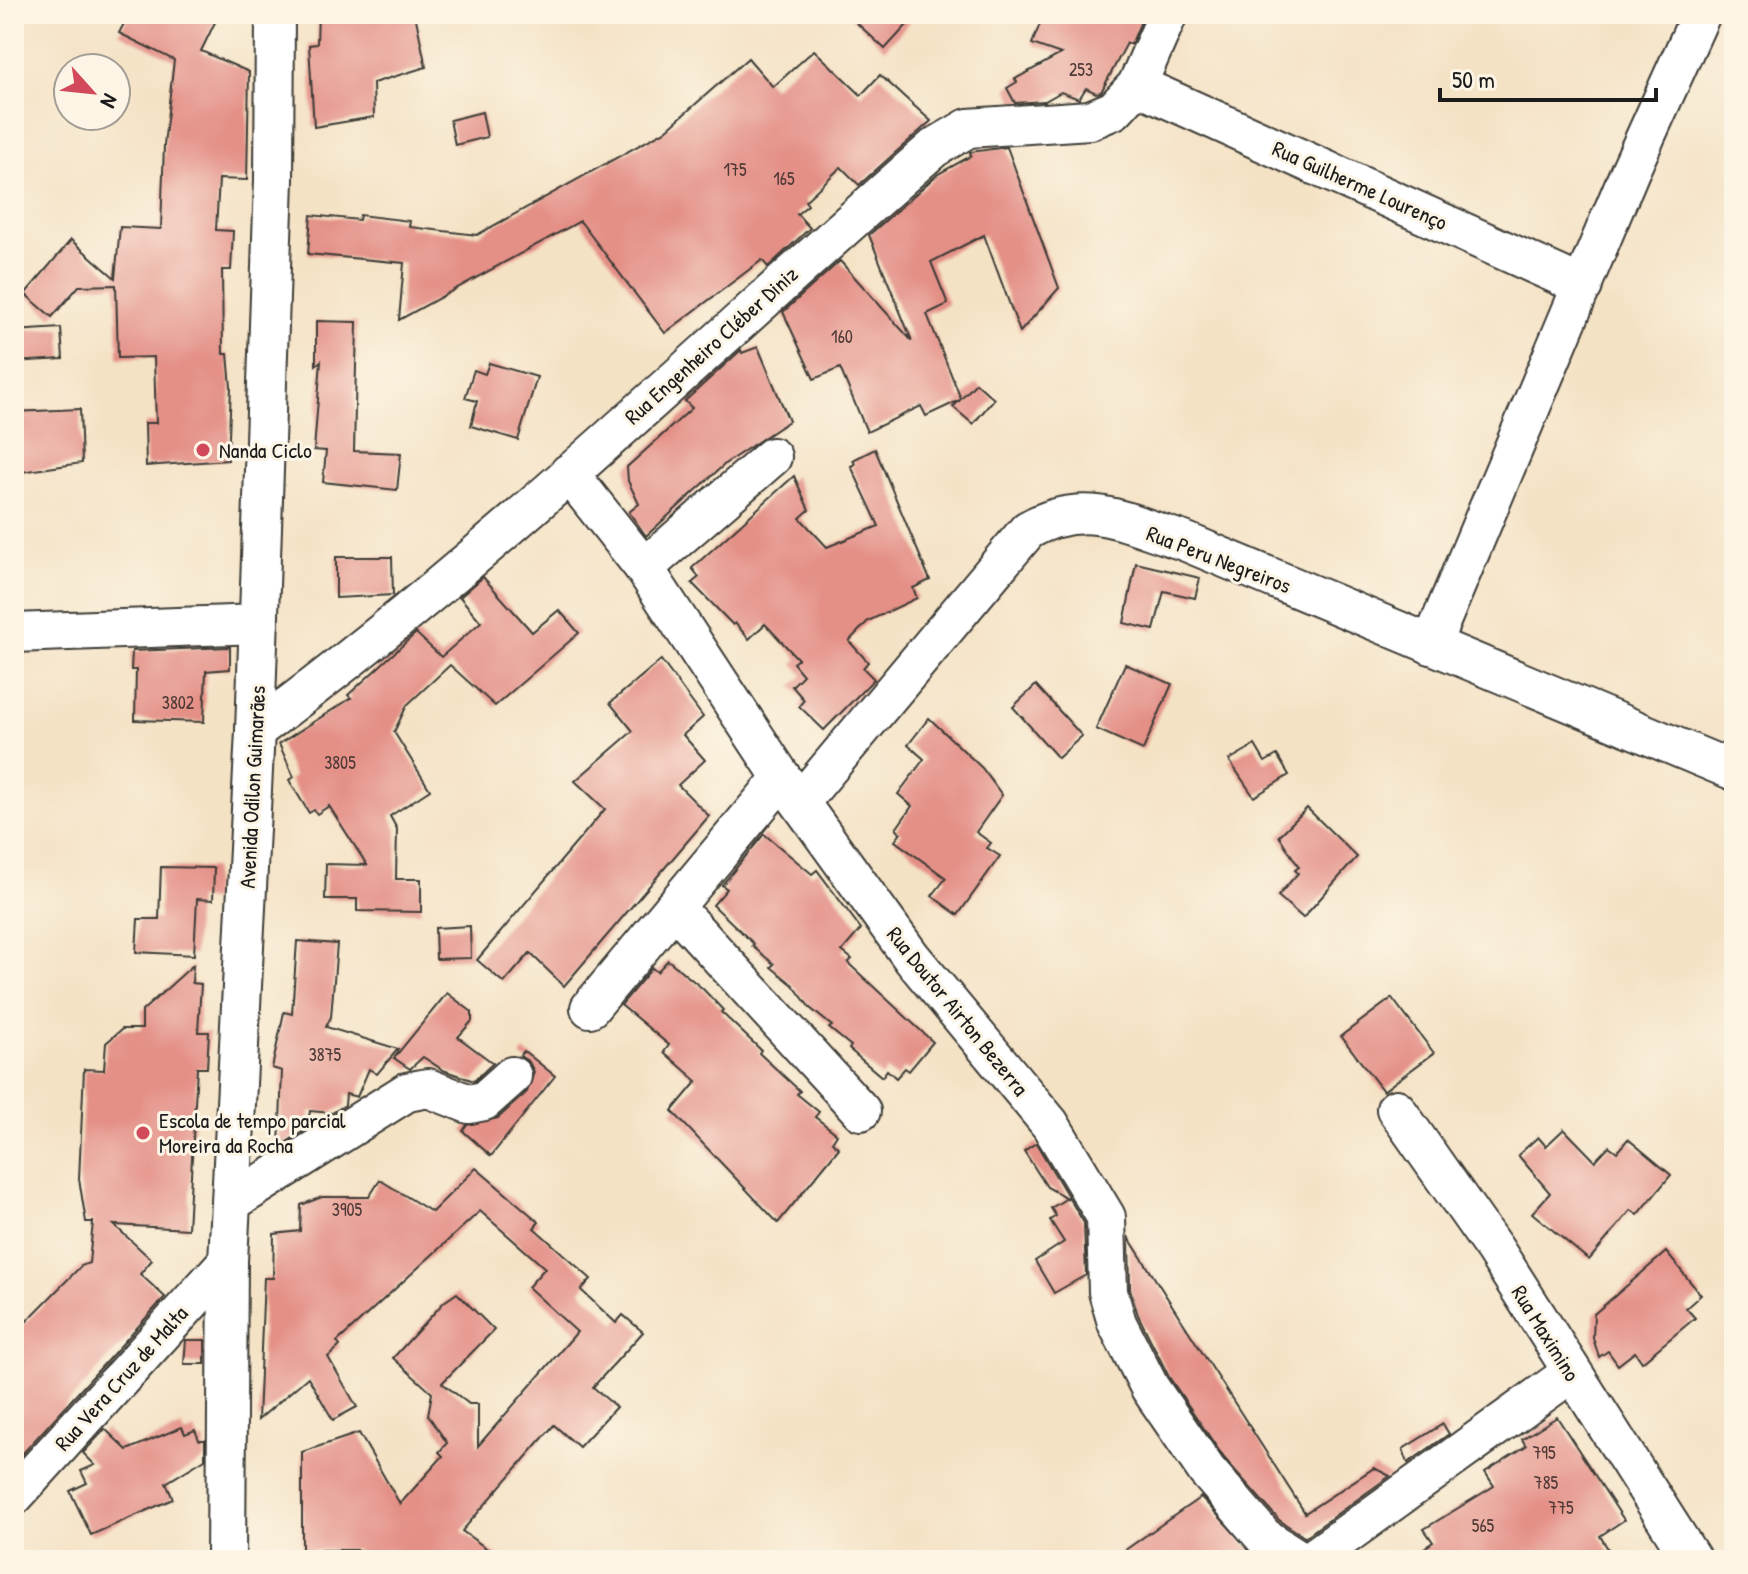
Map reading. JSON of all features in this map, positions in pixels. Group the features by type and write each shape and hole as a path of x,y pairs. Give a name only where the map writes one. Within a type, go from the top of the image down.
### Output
{"street":[{"name":"Avenida Odilon Guimarães","path":"226,1560 228,1261 255,731 274,180 275,14"},
{"name":"Rua Engenheiro Cléber Diniz","path":"255,731 308,691 569,473 849,222 952,135 968,128 997,124 1090,120 1114,110 1137,85 1168,14"},
{"path":"1431,645 1701,14"},
{"name":"Rua Guilherme Lourenço","path":"1137,85 1583,286"},
{"path":"644,568 772,457"},
{"name":"Rua Doutor Airton Bezerra","path":"569,473 644,568 792,789 912,958 1050,1124 1106,1217 1109,1231 1108,1292 1117,1323 1150,1388 1207,1471 1264,1537 1300,1560"},
{"name":"Rua Peru Negreiros","path":"590,1008 674,907 792,789 1028,530 1067,513 1092,513 1184,541 1734,771"},
{"path":"14,633 259,624"},
{"path":"674,907 861,1111"},
{"path":"232,1202 407,1092 428,1088 469,1104 484,1101 512,1076"},
{"name":"Rua Maximino","path":"1396,1109 1495,1250 1692,1560"},
{"name":"Rua Vera Cruz de Malta","path":"14,1496 228,1261"},
{"path":"1311,1560 1571,1373"}],"building":[{"path":"129,14 219,14 201,51 249,72 247,180 219,179 216,230 233,231 231,270 222,270 223,354 228,354 231,387 228,460 146,466 145,423 156,423 154,357 118,358 116,285 79,286 52,317 25,294 71,240 115,278 120,227 161,229 164,145 174,60 119,33"},
{"path":"318,14 415,14 426,67 373,83 374,117 314,127 309,45 317,44"},
{"path":"847,14 917,14 885,49"},
{"path":"1044,14 1144,14 1131,45 1127,43 1101,92 1086,88 1079,99 1061,92 1045,101 1015,103 1007,88 1017,82 1015,79 1061,54 1032,44"},
{"path":"814,50 861,95 880,75 931,121 859,185 841,167 805,201 808,205 797,214 810,228 768,267 762,260 665,333 580,221 399,320 404,263 308,254 311,215 359,220 360,215 410,221 409,227 477,235 665,131 748,58 773,87"},
{"path":"482,112 487,137 455,145 450,120"},
{"path":"1007,147 1059,288 1020,332 984,235 931,262 948,304 927,314 961,399 976,383 994,399 973,424 953,407 960,400 926,416 921,406 867,432 840,368 814,379 783,312 840,261 912,341 869,235 938,174 971,156 970,152"},
{"path":"316,321 357,322 354,451 401,453 397,490 323,482 326,451 314,450 321,361 316,365"},
{"path":"61,328 63,359 14,362 14,331"},
{"path":"758,347 789,421 726,463 646,536 629,512 639,504 628,481 627,467 692,408 685,401 741,350 742,353"},
{"path":"489,363 537,377 518,440 471,426 477,401 465,398 474,370 485,374"},
{"path":"80,409 82,463 14,473 14,412"},
{"path":"875,449 930,580 913,588 917,598 868,621 849,641 868,662 863,668 874,679 824,730 799,706 804,700 792,686 803,675 793,663 798,659 765,624 749,639 692,583 699,577 692,568 794,476 809,510 800,518 827,547 879,526 851,466 855,464 853,460"},
{"path":"336,557 392,557 393,595 336,598"},
{"path":"1136,563 1200,578 1195,598 1164,591 1154,630 1124,623"},
{"path":"483,577 532,632 559,610 579,633 495,706 450,665 407,705 394,732 430,790 390,816 397,829 396,879 421,879 421,912 357,911 357,899 325,899 326,864 367,865 329,806 317,814 314,810 309,813 289,780 294,777 279,744 351,698 348,695 416,633 441,657 481,622 460,597"},
{"path":"230,647 230,669 206,671 204,722 135,720 136,670 131,670 132,651"},
{"path":"661,660 703,717 683,735 705,760 678,785 709,816 564,986 530,953 504,983 477,960 605,809 575,781 633,731 610,703"},
{"path":"1125,664 1172,684 1143,750 1096,729"},
{"path":"1036,685 1082,736 1058,758 1013,707"},
{"path":"929,718 982,768 1002,795 976,832 991,843 987,848 1000,856 958,915 932,896 946,878 895,841 901,833 896,829 912,806 898,794 924,759 908,745"},
{"path":"1255,745 1265,762 1277,755 1289,775 1254,797 1229,760"},
{"path":"1307,808 1357,857 1303,918 1278,896 1298,873 1295,870 1299,867 1279,836"},
{"path":"764,834 812,874 817,870 861,929 842,951 852,959 848,963 933,1042 909,1071 905,1068 896,1078 887,1070 882,1077 849,1049 851,1046 829,1028 832,1026 810,1008 793,985 771,967 774,964 713,905 727,889 722,885"},
{"path":"161,867 214,868 213,900 197,899 194,955 136,952 138,919 159,919"},
{"path":"470,926 471,958 436,959 435,928"},
{"path":"297,941 337,944 331,1017 326,1027 398,1049 377,1074 369,1069 357,1097 346,1094 345,1105 332,1113 310,1111 307,1129 279,1147 282,1071 272,1068 284,1012 292,1014"},
{"path":"668,960 703,989 723,1010 721,1012 761,1050 759,1053 800,1091 797,1094 819,1112 815,1117 837,1134 832,1142 839,1148 778,1223 672,1111 697,1081 664,1052 669,1045 621,1005 652,968 657,972"},
{"path":"193,965 192,983 201,984 198,1032 209,1032 207,1068 197,1068 188,1229 114,1225 152,1260 140,1274 165,1297 14,1463 14,1334 81,1266 89,1263 93,1222 86,1222 79,1179 84,1069 104,1070 106,1043 122,1029 142,1029 142,1011"},
{"path":"447,993 472,1012 472,1021 458,1037 493,1063 474,1081 443,1070 423,1057 410,1069 394,1058"},
{"path":"1392,998 1434,1053 1383,1091 1341,1036"},
{"path":"524,1051 555,1076 491,1156 463,1131 467,1125 498,1118 527,1092 534,1072 529,1062 520,1056"},
{"path":"1564,1129 1595,1161 1609,1146 1617,1152 1628,1139 1671,1175 1638,1215 1631,1210 1589,1260 1532,1213 1550,1193 1518,1155 1538,1137 1546,1146"},
{"path":"1036,1143 1084,1223 1086,1275 1054,1293 1035,1261 1064,1242 1050,1220 1056,1216 1051,1208 1067,1198 1047,1187 1024,1151"},
{"path":"476,1168 539,1222 534,1228 591,1279 581,1290 616,1323 623,1315 643,1332 593,1387 616,1407 579,1447 554,1425 462,1531 503,1560 349,1560 358,1550 302,1550 302,1452 359,1433 400,1504 443,1456 439,1452 447,1443 428,1415 432,1393 393,1358 444,1302 457,1293 494,1330 442,1383 469,1404 478,1404 478,1446 577,1332 528,1287 545,1268 480,1211 337,1342 340,1346 328,1357 357,1407 333,1420 308,1377 258,1420 264,1278 273,1278 274,1234 300,1231 301,1205 322,1197 369,1197 380,1180 432,1212"},
{"path":"1129,1238 1305,1513 1374,1468 1390,1476 1305,1537 1279,1520 1224,1458 1169,1377 1138,1315 1130,1289"},
{"path":"1666,1252 1701,1295 1686,1308 1695,1318 1642,1362 1635,1352 1618,1365 1608,1351 1599,1357 1593,1338 1594,1314"},
{"path":"186,1340 205,1340 205,1364 184,1364"},
{"path":"1557,1417 1624,1520 1600,1536 1615,1560 1407,1560 1433,1542 1424,1529 1494,1486 1485,1472 1526,1446 1522,1439"},
{"path":"1443,1424 1449,1434 1408,1463 1403,1449"},
{"path":"182,1427 185,1434 195,1430 199,1440 205,1440 205,1459 166,1483 173,1499 91,1535 70,1491 87,1483 81,1471 95,1465 83,1453 105,1429 127,1450"},
{"path":"1201,1497 1259,1560 1111,1560 1165,1522"}],"place":[{"name":"Nanda Ciclo","path":"203,450"},
{"name":"Escola de tempo parcial Moreira da Rocha","path":"143,1133"}]}
